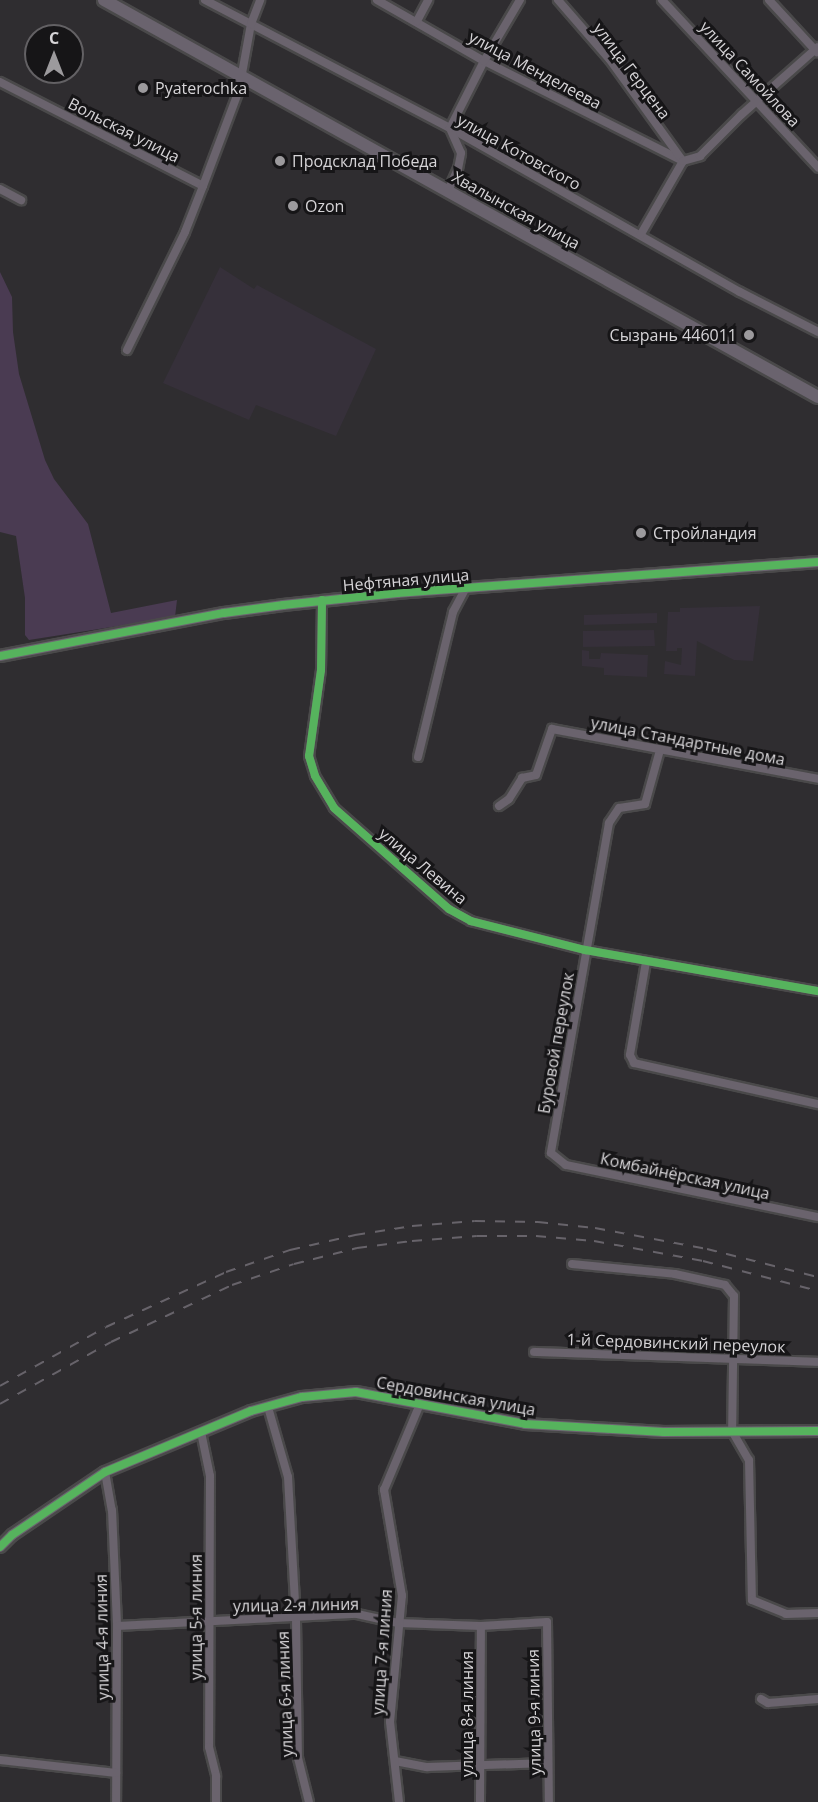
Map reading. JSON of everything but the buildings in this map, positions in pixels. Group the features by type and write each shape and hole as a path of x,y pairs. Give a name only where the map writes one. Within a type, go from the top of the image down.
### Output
{"main road":[{"name":"Хвалынская улица","path":"104,0 818,397"}],"street":[{"name":"улица Котовского","path":"205,0 450,128 740,292 818,332"},
{"path":"127,350 185,232 203,186 239,90 239,75 251,24 260,0"},
{"name":"улица Менделеева","path":"377,0 483,61 683,161"},
{"path":"417,21 428,0"},
{"path":"448,191 458,169 461,153 450,128 483,61 520,0"},
{"name":"улица Герцена","path":"558,0 610,60 683,161"},
{"name":"улица Самойлова","path":"662,0 818,167"},
{"path":"641,234 683,161 700,156 756,101 817,50 769,0"},
{"name":"Вольская улица","path":"0,81 203,186"},
{"path":"0,189 21,200"},
{"name":"Нефтяная улица","path":"0,656 224,613 322,600 818,561"},
{"path":"418,758 453,612 466,588"},
{"name":"улица Левина","path":"322,600 321,670 309,756 315,776 334,808 449,909 463,917 503,930 585,950 818,991"},
{"name":"улица Стандартные дома","path":"499,806 509,799 522,778 536,775 552,729 818,779"},
{"name":"Буровой переулок","path":"551,1153 609,823 619,808 645,804 660,750"},
{"path":"646,962 630,1055 634,1063 818,1104"},
{"name":"Комбайнёрская улица","path":"551,1153 566,1165 818,1217"},
{"path":"572,1264 675,1274 725,1285 734,1296 732,1431 749,1460 752,1600 786,1614 818,1613"},
{"name":"1-й Сердовинский переулок","path":"534,1352 818,1362"},
{"name":"Сердовинская улица","path":"0,1547 12,1535 105,1472 201,1432 302,1397 356,1392 525,1424 664,1432 818,1431"},
{"name":"улица 7-я линия","path":"399,1802 390,1722 402,1596 384,1490 420,1404"},
{"name":"улица 6-я линия","path":"268,1407 288,1478 296,1619 298,1758 309,1802"},
{"name":"улица 5-я линия","path":"201,1432 210,1476 209,1747 216,1776 216,1802"},
{"name":"улица 4-я линия","path":"105,1472 112,1509 117,1626 116,1802"},
{"name":"улица 2-я линия","path":"117,1626 209,1620 296,1619 357,1614 398,1623 481,1626 547,1622"},
{"name":"улица 9-я линия","path":"547,1622 549,1802"},
{"name":"улица 8-я линия","path":"480,1802 481,1626"},
{"path":"761,1699 768,1703 818,1699"},
{"path":"0,1760 116,1773"},
{"path":"395,1761 427,1767 548,1764"}],"shaded area":[{"path":"220,267 254,289 257,285 376,349 336,436 256,405 249,420 163,383"},
{"path":"0,272 12,297 13,332 19,374 45,460 54,479 88,524 111,613 177,600 175,617 29,640 25,635 25,598 16,536 0,532"},
{"path":"760,606 753,661 734,660 697,641 695,676 664,674 665,661 681,665 682,648 677,648 677,651 666,651 668,612 680,612 680,608"},
{"path":"657,613 657,623 584,625 584,615"},
{"path":"654,630 655,646 583,647 583,631"},
{"path":"582,650 589,651 589,659 600,659 601,653 648,655 647,677 604,675 604,668 582,666"}],"railway":[{"path":"0,1386 106,1327 226,1272 290,1250 355,1235 412,1226 475,1221 538,1222 595,1228 707,1249 818,1277"},
{"path":"0,1404 111,1342 232,1285 294,1264 357,1248 477,1236 536,1236 594,1241 703,1261 818,1291"}],"cycle path":[{"path":"0,656 224,613 283,605 397,593 818,562"},
{"path":"322,600 321,670 309,756 315,776 334,808 449,909 471,921 585,950 818,991"},
{"path":"0,1547 12,1535 105,1472 251,1411 302,1397 356,1392 525,1424 664,1432 818,1431"}],"place":[{"name":"Pyaterochka","path":"143,88"},
{"name":"Продсклад Победа","path":"280,161"},
{"name":"Ozon","path":"293,206"},
{"name":"Сызрань 446011","path":"749,335"},
{"name":"Стройландия","path":"641,533"}]}
